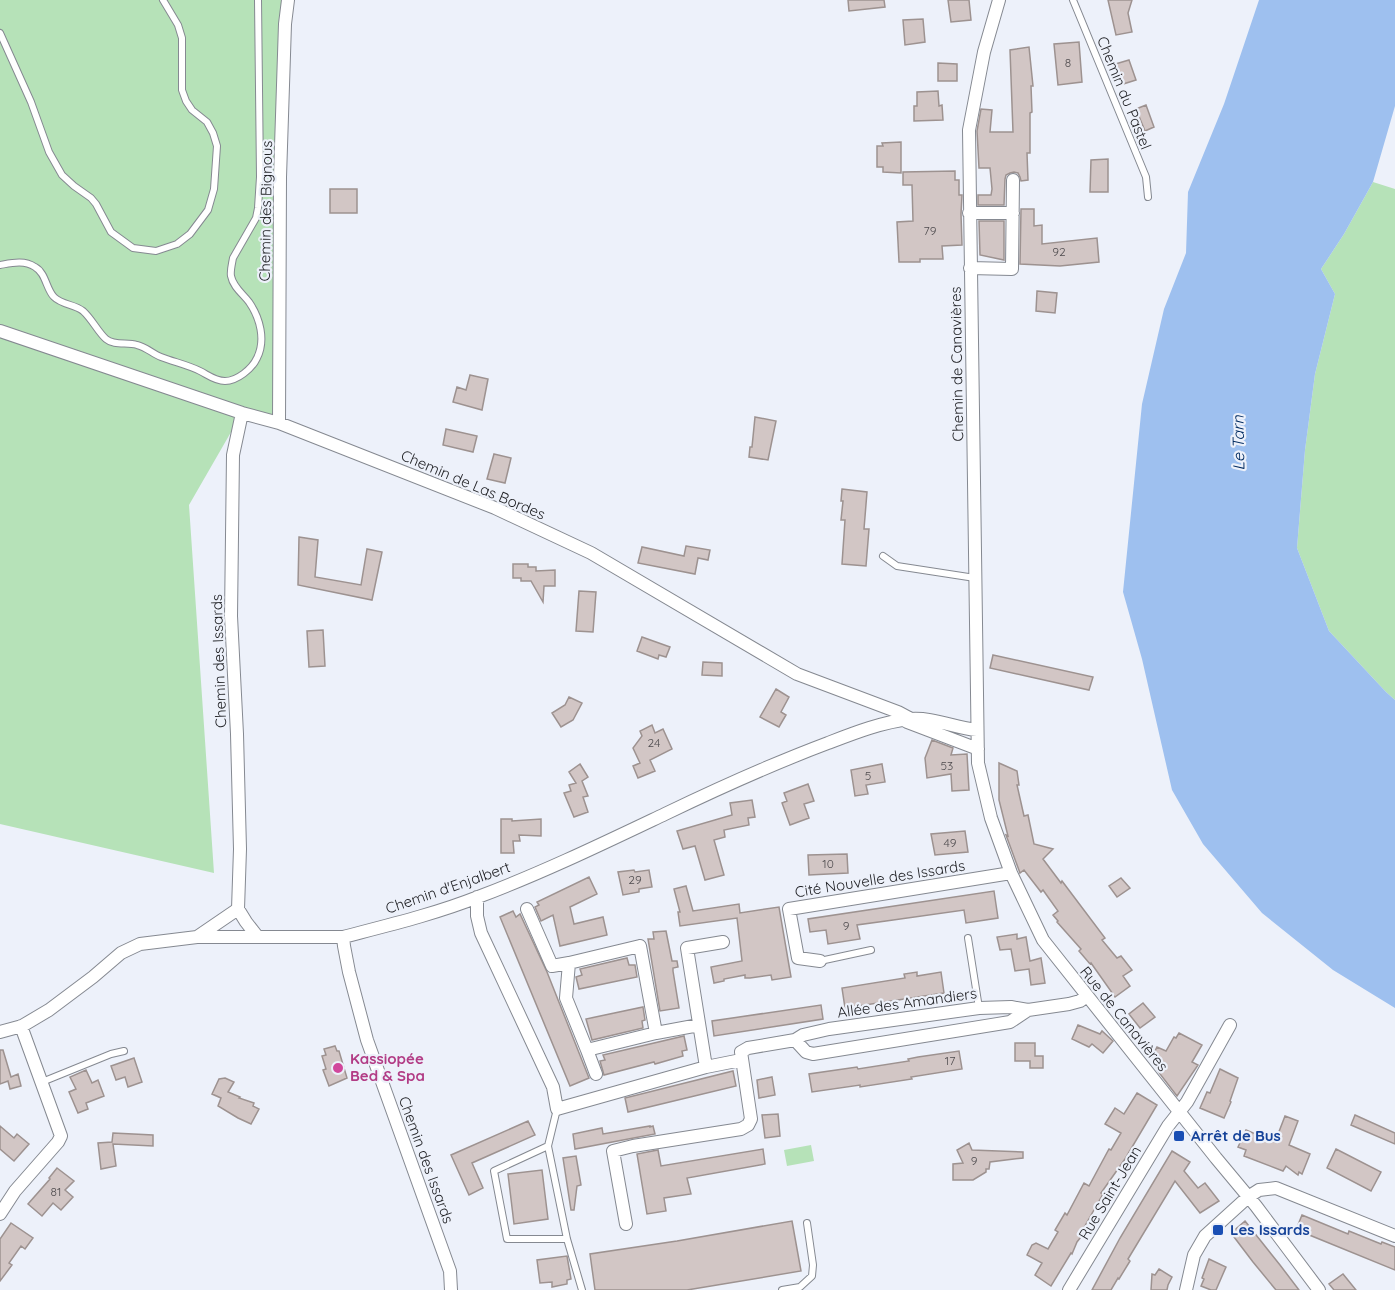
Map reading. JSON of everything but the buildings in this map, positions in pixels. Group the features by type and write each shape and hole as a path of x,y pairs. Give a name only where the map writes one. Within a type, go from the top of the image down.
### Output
{"street":[{"name":"Chemin des Bignous","path":"279,423 280,177 285,24 288,0"},
{"name":"Chemin de Canavières","path":"977,730 969,130 984,51 999,0"},
{"path":"970,268 1012,269 1013,180"},
{"path":"969,213 1013,213"},
{"name":"Chemin de Las Bordes","path":"0,332 242,413 279,423 495,508 583,549 796,674 898,712 907,720"},
{"name":"Chemin des Issards","path":"238,909 240,849 231,616 233,455 242,413"},
{"path":"907,720 978,749"},
{"name":"Chemin d'Enjalbert","path":"0,1032 21,1026 49,1010 121,953 140,944 197,937 344,937 417,917 477,897 543,870 740,778 862,730 907,720 930,721 977,730"},
{"name":"Rue de Canavières","path":"977,730 978,763 991,818 1011,873 1043,940 1248,1197 1319,1290"},
{"name":"Cité Nouvelle des Issards","path":"820,961 798,958 789,909 1011,873"},
{"path":"477,897 477,916 481,933 553,1087 557,1109"},
{"path":"197,937 238,909 257,936"},
{"path":"527,909 552,966 640,946 656,1033"},
{"name":"Chemin des Issards","path":"344,937 349,972 367,1040 450,1271 451,1290"},
{"path":"705,1067 687,948 723,942"},
{"path":"569,963 566,998 596,1074"},
{"name":"Allée des Amandiers","path":"557,1109 705,1067 741,1060 741,1052 748,1048 795,1040 803,1035 829,1029 978,1008 1011,1007 1028,1010 1068,1004 1080,1001 1086,996"},
{"path":"978,1008 984,1026"},
{"path":"795,1040 806,1052 813,1054 1010,1022 1028,1010"},
{"path":"587,1050 699,1025"},
{"name":"Rue Saint-Jean","path":"1069,1290 1168,1126 1187,1102 1230,1025"},
{"path":"0,1214 15,1191 61,1136 21,1026"},
{"path":"626,1224 613,1151 741,1129 748,1125 751,1119 741,1060"},
{"path":"1186,1290 1194,1255 1205,1236 1248,1197 1259,1190 1276,1188 1395,1236"}],"lane":[{"path":"0,33 31,102 49,152 62,175 91,198 111,232 133,248 156,251 177,244 190,234 208,210 214,189 217,146 207,122 192,110 186,101 182,90 182,38 178,25 163,0"},
{"path":"0,265 27,263 38,268 52,296 80,308 106,339 136,344 159,356 199,370 217,380 227,381 243,374 251,367 258,358 261,345 260,324 248,301 238,291 231,277 231,265 256,218 258,208 260,177 258,0"},
{"name":"Chemin du Pastel","path":"1072,0 1146,177 1148,197"},
{"path":"883,556 897,566 975,578"},
{"path":"968,938 978,1008"},
{"path":"820,961 871,950"},
{"path":"42,1082 124,1051"},
{"path":"557,1109 548,1146 567,1239 582,1290"},
{"path":"548,1146 494,1171 507,1239 567,1239"},
{"path":"782,1290 800,1287 812,1276 813,1265 807,1223"}],"green space":[{"path":"0,0 288,0 279,423 242,413 189,505 214,873 0,824"},
{"path":"1373,182 1395,189 1395,700 1329,631 1297,548 1305,450 1315,374 1335,294 1321,269"},
{"path":"811,1145 814,1161 787,1166 784,1150"}],"water":[{"name":"Le Tarn","path":"1259,0 1395,0 1395,106 1373,182 1321,269 1335,294 1315,374 1305,450 1297,548 1329,631 1395,700 1395,1008 1333,970 1262,913 1203,844 1172,790 1142,659 1123,592 1142,404 1164,309 1186,253 1188,192 1224,104"}],"place":[{"name":"Kassiopée Bed & Spa","path":"338,1068"},
{"name":"Arrêt de Bus","path":"1179,1136"},
{"name":"Les Issards","path":"1218,1230"}]}
